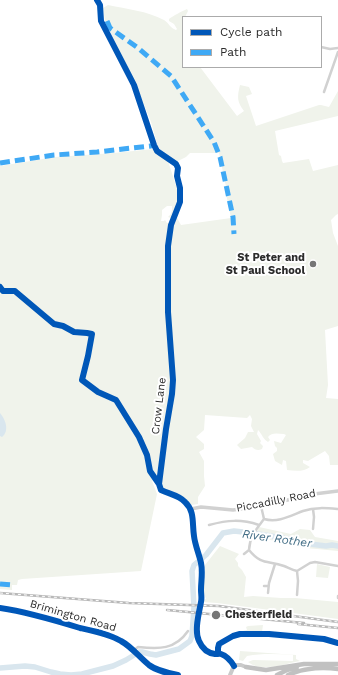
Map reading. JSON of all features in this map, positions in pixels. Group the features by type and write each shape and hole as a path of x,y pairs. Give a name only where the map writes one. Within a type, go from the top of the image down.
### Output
{"highway":[{"path":"246,667 266,670 304,664 338,664"},
{"path":"277,675 314,664"},
{"path":"288,675 311,669 331,668 338,670"}],"main road":[{"name":"Brimington Road","path":"0,608 38,616 120,640 134,650 149,665 159,670 178,675"},
{"path":"230,675 234,667 238,664 246,667"}],"street":[{"path":"97,0 100,5 101,21 134,86 154,145 159,153 178,166 176,176 180,188 180,202"},
{"path":"322,47 330,49 338,48"},
{"path":"324,92 338,52"},
{"path":"159,480 161,490 179,497 185,502 190,509 193,518 194,537 202,564 201,600 198,618 198,638 201,646 207,652 222,655 228,658 234,667"},
{"name":"Piccadilly Road","path":"190,509 201,507 233,510 261,506 300,496 338,491"},
{"path":"261,506 264,520"},
{"path":"264,520 275,521 313,509 338,509"},
{"path":"313,509 313,529"},
{"path":"209,525 235,520 259,525"},
{"path":"244,554 249,550 251,538 256,529 264,520"},
{"path":"249,550 255,558 260,561 284,566 297,571 306,565 315,562 338,566"},
{"path":"268,593 268,586 275,564"},
{"path":"297,571 297,595"},
{"path":"134,650 138,647 161,648 172,645 184,638 188,631"}],"shaded area":[{"path":"108,5 151,14 164,20 176,30 177,29 174,24 169,21 169,19 187,9 188,11 186,16 182,16 182,68 201,68 237,116 244,111 238,99 240,85 249,87 252,94 246,96 256,126 319,105 329,107 338,91 338,116 275,131 279,155 281,156 283,163 309,159 313,171 338,165 338,214 331,220 333,233 338,246 338,326 325,330 328,385 326,398 338,399 338,465 330,465 329,456 325,451 308,461 303,460 303,463 310,467 308,469 299,471 287,470 286,461 283,460 282,465 275,461 273,454 277,451 274,441 281,443 286,435 271,434 268,437 270,440 268,442 258,430 257,434 261,441 260,443 263,446 262,449 257,450 252,447 241,449 237,445 245,438 248,432 254,432 251,426 252,419 250,415 247,418 205,415 204,430 196,437 204,444 204,449 199,452 204,461 205,486 198,497 198,504 191,505 182,497 165,489 162,486 161,476 152,481 157,494 141,571 22,579 18,580 17,585 12,585 12,590 0,589 0,166 55,157 153,149 156,153 168,161 179,195 178,202 171,218 168,217 172,212 172,206 167,206 162,210 161,221 165,220 167,223 170,223 172,228 176,216 181,225 231,218 219,153 190,153 186,157 176,162 168,157 158,147 151,122 136,85 105,21 103,8"},
{"path":"0,413 4,418 6,425 6,431 2,437 0,436"},
{"path":"259,527 291,534 300,529 310,530 315,537 338,541 338,551 305,548 262,538 253,541"},
{"path":"220,546 239,554 235,559 246,577 244,597 295,598 338,602 338,619 202,602 206,599 204,591 205,565"},
{"path":"317,564 330,567 328,578 316,577"},
{"path":"263,625 262,632 238,632 247,630 246,627 248,626"},
{"path":"240,651 296,655 296,659 300,661 273,667 260,667 248,662 253,660 293,661 293,655 253,655 247,656 243,661 239,660"}],"waterway":[{"name":"River Rother","path":"0,668 25,666 35,667 60,674 82,674 113,666 139,652 156,655 179,649 190,641 192,636 194,607 192,571 194,565 206,555 223,533 234,531 252,533 289,539 302,543 338,546"}],"railway":[{"path":"0,593 129,603 219,606 338,622"},
{"path":"167,610 304,623"},
{"path":"298,624 338,628"}],"marked path":[{"path":"107,21 110,28 138,48 171,76 214,142 220,157 233,217 234,234"},
{"path":"0,163 54,155 97,152 154,145"},
{"path":"0,584 14,585"}],"cycle path":[{"name":"Crow Lane","path":"97,0 100,5 101,21 134,85 154,145 157,151 176,164 178,168 177,176 180,188 180,202 171,225 168,246 168,312 173,380 159,484 161,490 183,500 192,514 193,531 202,570 201,599 197,627 199,641 203,648 207,651 223,655 229,659 234,666"},
{"path":"0,287 3,291 15,291 54,324 63,326 74,332 92,334 82,380 98,392 116,400 139,437 147,455 150,471 159,484"},
{"path":"0,608 40,616 112,636 129,646 152,667 163,672 178,675"},
{"path":"218,654 219,644 233,636 240,634 269,634 324,639 338,643"}],"place":[{"name":"St Peter and St Paul School","path":"313,264"},
{"name":"Chesterfield","path":"216,615"}]}
